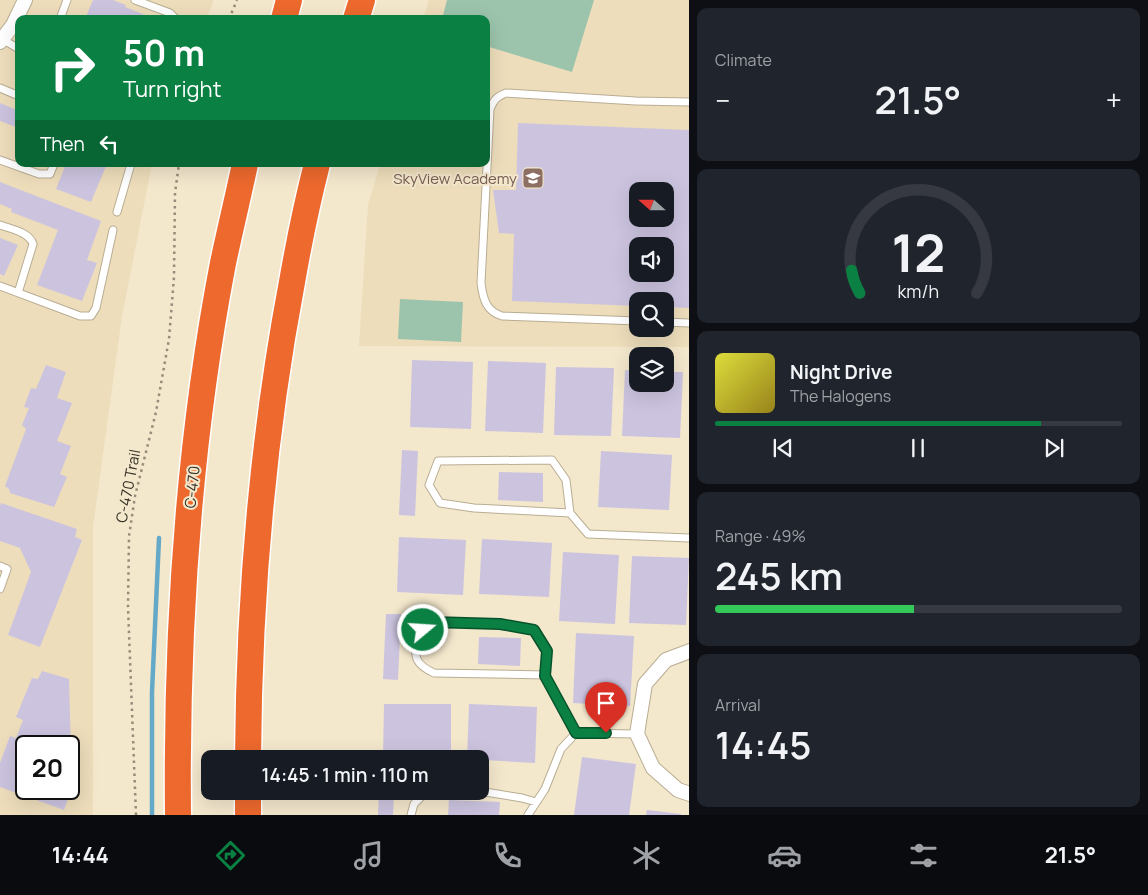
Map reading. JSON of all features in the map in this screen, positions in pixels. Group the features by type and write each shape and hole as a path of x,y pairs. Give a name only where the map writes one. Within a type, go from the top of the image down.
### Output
{"highway":[{"path":"285,15 290,0"},
{"path":"357,15 362,0"},
{"name":"C-470","path":"178,815 180,669 191,490 201,403 217,302 244,167"},
{"path":"248,750 252,611 264,466 286,310 316,167"},
{"path":"248,800 248,815"}],"street":[{"path":"18,15 25,0"},
{"path":"1,41 15,21"},
{"path":"689,651 666,660 645,684 637,734 653,768 678,790 689,794"}],"lane":[{"path":"61,15 67,0"},
{"path":"135,0 172,15"},
{"path":"1,41 15,47"},
{"path":"0,88 15,94"},
{"path":"490,109 493,100 506,93 636,101 689,102"},
{"path":"0,160 15,165"},
{"path":"20,167 39,174 50,174 53,167"},
{"path":"117,212 130,167"},
{"path":"487,167 481,284 483,298 494,314 502,316 629,321"},
{"path":"0,225 27,235 33,244 18,293"},
{"path":"0,286 80,316 91,316 96,308 113,230"},
{"path":"674,322 689,323"},
{"path":"570,513 474,508 440,503 429,485 438,461 552,460 566,480 570,513 588,534 689,538"},
{"path":"0,566 8,569 0,588"},
{"path":"545,676 434,673 423,668 415,657 415,637 431,622 500,624 534,630 547,651 545,676 576,733"},
{"path":"528,815 545,789 561,749 576,733 637,734"},
{"path":"489,793 536,802"},
{"path":"411,815 414,804 418,800"}],"path":[{"path":"231,15 237,0"},
{"name":"C-470 Trail","path":"136,815 128,608 129,536 135,496 156,412 168,345 174,277 175,193 179,167"}],"shaded area":[{"path":"0,0 214,0 208,15 15,15 15,167 151,167 122,316 93,527 93,815 0,815"},
{"name":"SkyView Academy","path":"429,0 689,0 689,347 359,346 368,205 379,167 490,167 490,15 424,15"}],"green space":[{"path":"447,0 594,0 572,72 490,47 490,15 443,15"},
{"path":"400,299 463,302 461,342 398,339"}],"building":[{"path":"93,0 113,0 145,15 87,15"},
{"path":"0,103 15,109 15,127 0,121"},
{"path":"518,123 689,130 689,308 674,307 674,292 629,292 629,306 512,301 514,234 499,233 493,190 516,190"},
{"path":"65,167 106,167 91,202 56,189"},
{"path":"0,182 101,221 87,260 97,263 82,301 37,285 58,230 11,212 12,209 0,204"},
{"path":"0,238 18,245 4,276 0,274"},
{"path":"412,360 473,362 471,429 410,427"},
{"path":"488,361 546,363 543,433 485,431"},
{"path":"46,365 66,372 57,398 72,403 57,441 71,446 60,474 67,477 54,507 10,493 9,489 5,486 26,429 22,425 29,408 24,407 31,388 36,389"},
{"path":"556,367 614,368 611,436 554,435"},
{"path":"625,370 629,370 629,392 674,392 674,372 683,372 680,438 622,436"},
{"path":"402,450 418,451 415,516 399,515"},
{"path":"601,451 672,455 669,510 598,507"},
{"path":"499,472 543,473 543,502 498,500"},
{"path":"1,503 77,529 75,537 82,540 40,647 8,635 31,572 20,548 0,541"},
{"path":"399,537 466,540 463,595 397,592"},
{"path":"482,539 552,543 549,597 479,594"},
{"path":"563,552 619,555 615,624 559,621"},
{"path":"632,556 689,558 686,625 629,623"},
{"path":"386,614 401,614 398,680 383,679"},
{"path":"576,633 634,636 630,706 573,703"},
{"path":"479,637 521,638 520,666 478,664"},
{"path":"42,671 69,679 71,735 17,735 23,720 16,717 32,678 38,679"},
{"path":"384,704 451,704 451,750 383,750"},
{"path":"469,704 537,707 535,763 489,760 489,750 467,750"},
{"path":"10,736 15,738 15,792 0,787 0,763"},
{"path":"582,757 636,764 629,815 574,815"},
{"path":"36,800 68,800 64,810"},
{"path":"379,800 394,800 393,815 378,815"},
{"path":"449,800 500,802 499,815 448,815"},
{"path":"647,810 681,814 681,815 646,815"}],"waterway":[{"path":"152,815 152,692 159,538"}],"place":[{"name":"SkyView Academy","path":"533,178"}],"route":[{"path":"423,630 431,622 500,624 534,630 547,651 545,676 576,733 606,733"}]}
